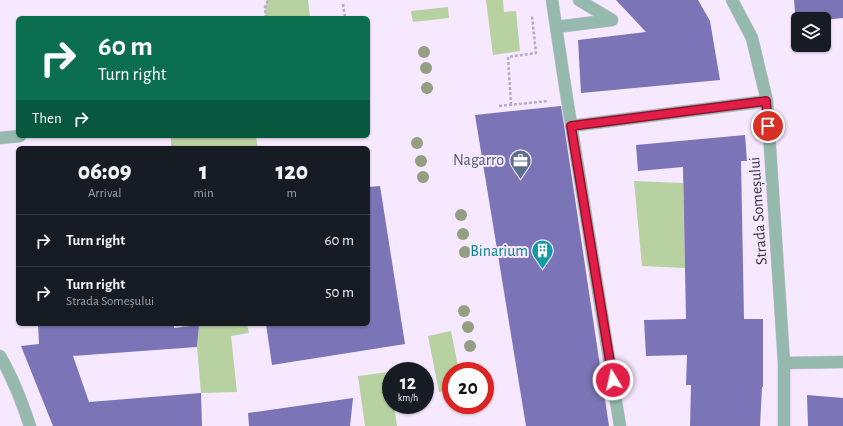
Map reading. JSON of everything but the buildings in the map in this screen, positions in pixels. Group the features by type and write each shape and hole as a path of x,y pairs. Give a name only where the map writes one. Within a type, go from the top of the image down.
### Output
{"street":[{"path":"552,0 620,426"},
{"path":"556,27 612,20 579,0"},
{"name":"Strada Someșului","path":"732,0 752,38 766,101 784,363 784,426"},
{"path":"571,126 766,101"},
{"path":"0,138 16,136"},
{"path":"0,356 9,371 30,426"},
{"path":"784,363 843,362"}],"path":[{"path":"266,16 265,7 268,0"},
{"path":"343,4 345,16"},
{"path":"512,105 508,58 536,53 532,15"},
{"path":"499,106 555,100"}],"green space":[{"path":"268,0 308,0 310,16 266,16 265,7"},
{"path":"486,0 503,0 504,12 516,11 520,51 493,55"},
{"path":"448,7 449,18 413,22 411,11"},
{"path":"171,138 256,138 258,146 171,146"},
{"path":"634,181 683,183 685,268 642,266"},
{"path":"199,326 247,326 249,333 231,336 237,392 201,393 197,347"},
{"path":"451,331 457,362 442,362 442,392 439,392 428,336"},
{"path":"382,373 382,414 395,414 397,426 365,426 358,376"}],"place":[{"name":"Nagarro","path":"520,180"},
{"name":"Binarium","path":"543,270"}],"route":[{"path":"613,380 571,126 766,101 768,126"}]}
